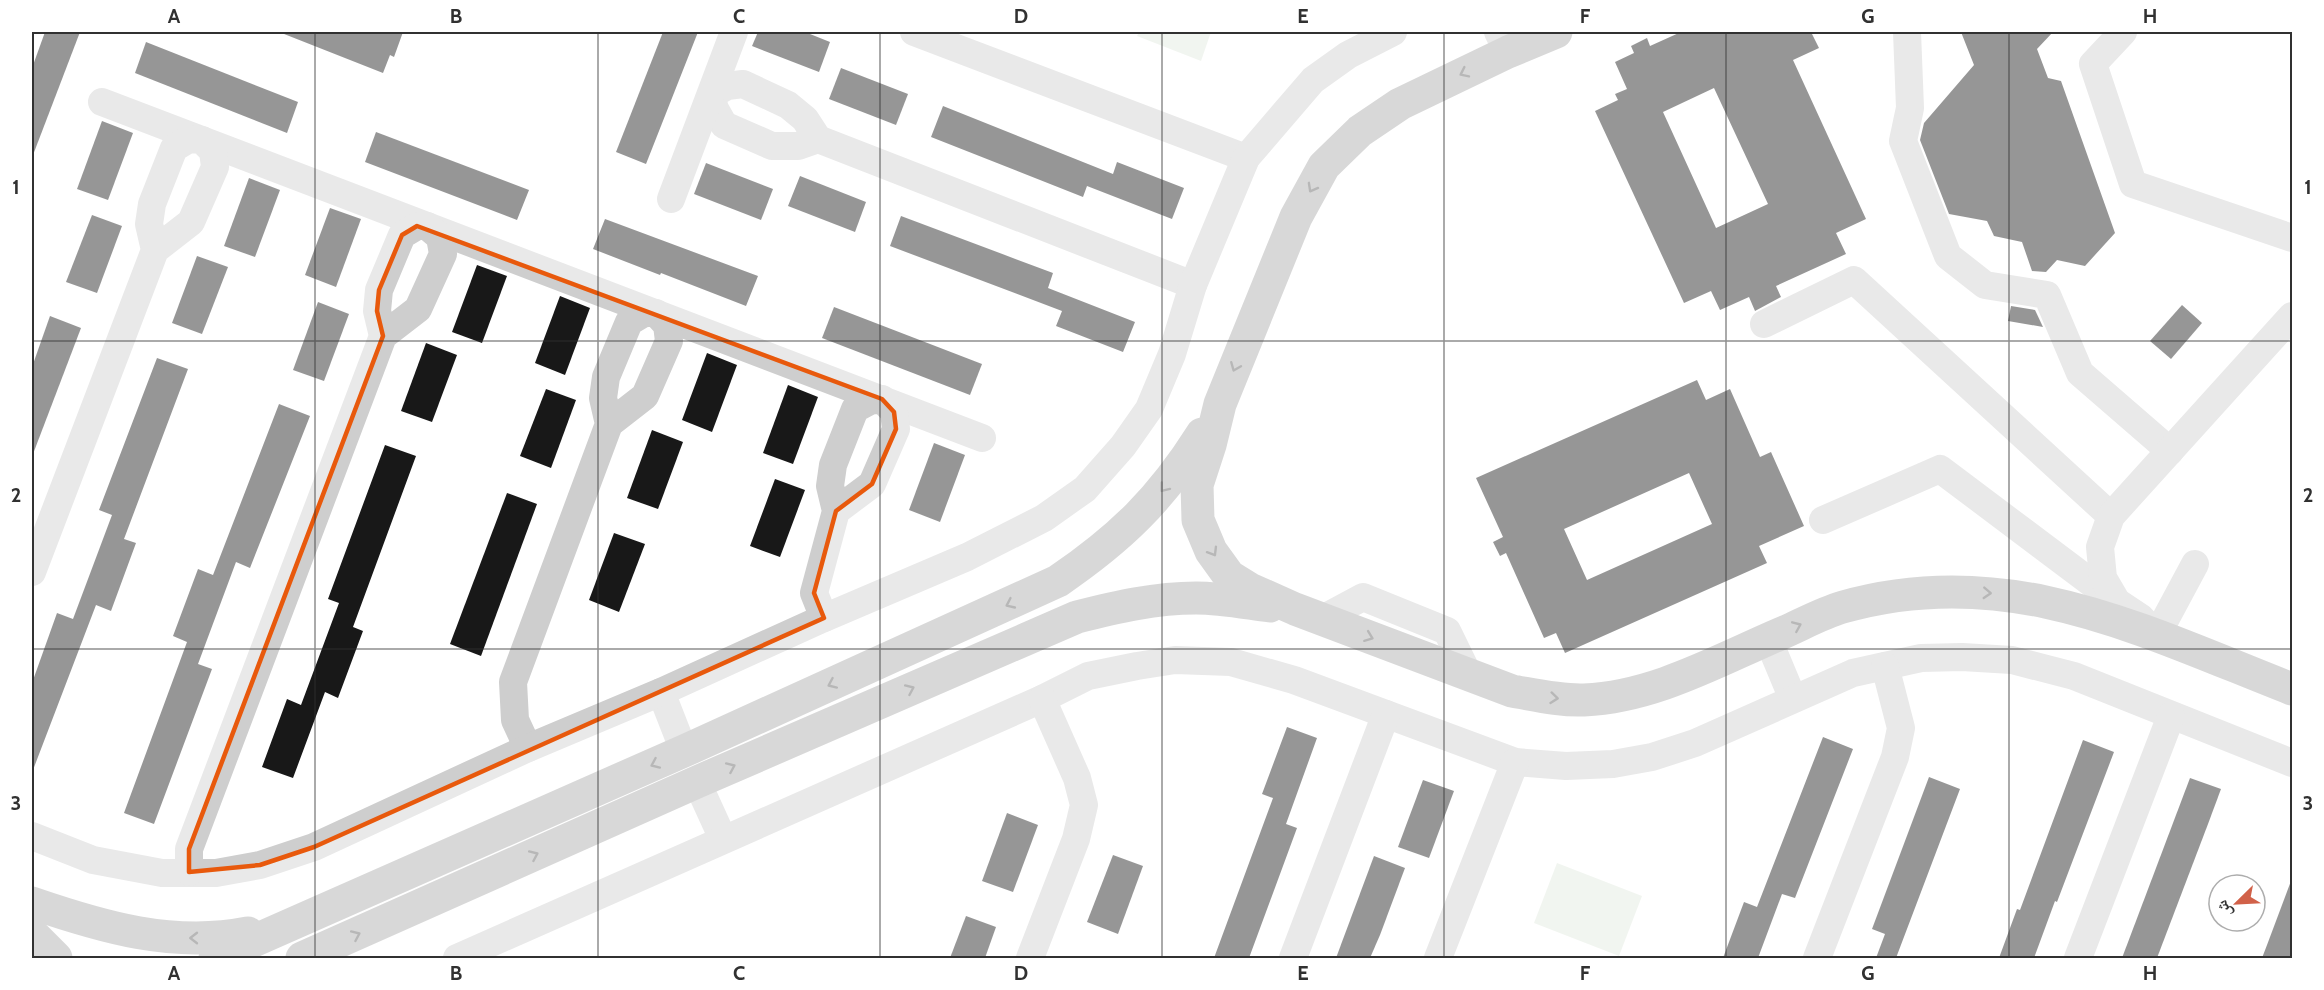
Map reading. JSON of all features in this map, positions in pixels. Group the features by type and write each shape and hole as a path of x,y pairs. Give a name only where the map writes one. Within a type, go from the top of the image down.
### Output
{"main road":[{"path":"1556,32 1503,42 1360,131 1324,166 1296,217 1220,404 1197,485 1198,520 1211,551 1229,576 1251,589 1308,614 1512,691 1544,697 1582,700 1622,696 1661,685 1841,607 1887,597 1943,592 1990,592 2045,600 2103,616 2292,689"},
{"path":"215,958 684,751 1058,581 1091,558 1142,515 1184,462 1220,404"},
{"path":"302,958 697,782 1077,617 1162,599 1199,598 1308,614"},
{"path":"32,903 92,924 134,933 177,938 224,938 256,932 312,914"},
{"path":"32,934 56,958"}],"street":[{"path":"671,199 734,32"},
{"path":"914,32 1246,158"},
{"path":"32,836 93,860 162,873 216,873 260,865 314,847 528,748 662,692 824,618 967,557 1044,518 1085,489 1123,446 1149,409 1172,354 1193,285 1246,158 1313,80 1348,55 1393,32"},
{"path":"2123,32 2093,64 2133,184 2292,238"},
{"path":"1911,36 1910,108 1903,141 1948,256 1985,285 2047,295 2080,373 2170,451"},
{"path":"711,95 727,86 743,84 789,105 805,118 818,138 1193,285"},
{"path":"711,95 715,110 724,125 772,146 798,146 818,138"},
{"path":"102,102 982,438"},
{"path":"32,572 155,250 191,222 215,168 213,151 202,140 189,139 174,148 152,204 149,224 155,250"},
{"path":"189,872 189,849 383,336 418,309 442,254 440,237 427,226 417,226 402,235 380,290 377,311 383,336"},
{"path":"1764,324 1854,280 2111,516"},
{"path":"528,748 515,720 513,682 609,423 645,396 669,341 667,325 656,313 644,313 628,322 606,377 603,398 609,423"},
{"path":"2117,602 2103,578 2100,547 2111,516 2170,451 2288,332"},
{"path":"824,618 814,593 836,511 830,486 833,465 855,409 870,401 882,399"},
{"path":"836,511 872,484 896,429 894,412 882,399"},
{"path":"1823,520 1940,469 2141,618 2157,635 2195,564"},
{"path":"1768,639 1793,699"},
{"path":"457,958 1042,699 1088,676 1175,660 1231,662 1294,680 1515,762 1566,766 1613,764 1652,757 1695,743 1853,673 1921,658 1962,657 2012,660 2074,676 2292,763"},
{"path":"1817,958 1895,757 1901,728 1885,666"},
{"path":"2244,670 2292,675"},
{"path":"662,692 684,751"},
{"path":"1030,958 1076,839 1084,805 1077,778 1042,699"},
{"path":"1293,958 1386,714"},
{"path":"2078,958 2171,716"},
{"path":"1438,958 1515,762"},
{"path":"697,782 723,839"}],"highlighted area":[{"path":"417,226 882,399 894,412 896,429 872,484 836,511 814,593 824,618 314,847 260,865 189,872 189,849 383,336 377,311 379,290 402,235"}],"shaded area":[{"path":"1139,32 1211,32 1201,61 1137,36"},
{"path":"1557,863 1642,896 1619,956 1534,923"}],"building":[{"path":"45,32 80,32 32,155 32,68"},
{"path":"279,32 403,32 394,57 390,55 383,73"},
{"path":"663,32 698,32 646,164 616,152"},
{"path":"758,32 805,32 830,42 819,72 752,46"},
{"path":"1681,32 1811,32 1819,48 1793,60 1866,219 1836,233 1846,254 1776,286 1781,297 1755,311 1749,297 1720,310 1711,291 1684,303 1595,111 1618,100 1615,94 1627,89 1615,62 1634,53 1631,46 1647,38 1650,46","holes":["1714,88 1768,204 1716,228 1663,112"]},
{"path":"1961,32 2053,32 2037,49 2048,78 2061,81 2115,233 2085,266 2057,260 2046,272 2032,271 2022,242 1994,236 1987,221 1949,214 1920,140 1924,123 1974,65"},
{"path":"146,42 298,102 287,133 135,73"},
{"path":"841,68 908,94 896,125 829,99"},
{"path":"943,106 1113,174 1117,162 1184,188 1172,219 1087,186 1083,197 931,137"},
{"path":"102,121 133,133 108,200 77,189"},
{"path":"376,132 529,190 517,220 365,162"},
{"path":"706,163 773,189 761,220 694,194"},
{"path":"800,176 866,202 855,232 788,206"},
{"path":"249,178 280,190 255,257 224,246"},
{"path":"330,208 361,219 336,287 305,275"},
{"path":"92,215 122,226 97,293 66,282"},
{"path":"901,216 1053,273 1048,288 1135,322 1123,352 1056,326 1062,311 890,246"},
{"path":"605,219 758,276 746,306 593,249"},
{"path":"197,256 228,267 202,334 172,323"},
{"path":"477,265 507,276 482,343 452,332"},
{"path":"560,296 590,308 565,375 535,363"},
{"path":"318,302 349,314 324,381 293,370"},
{"path":"2182,305 2202,323 2171,359 2150,341"},
{"path":"2011,306 2035,310 2043,327 2008,321"},
{"path":"834,307 982,364 970,395 822,338"},
{"path":"50,316 81,328 32,454 32,367"},
{"path":"426,343 457,355 432,422 401,411"},
{"path":"707,353 737,365 712,432 682,420"},
{"path":"157,358 188,369 124,539 136,543 111,611 96,605 32,770 32,683 57,613 73,619 112,515 99,510"},
{"path":"1697,380 1706,400 1730,389 1760,457 1771,452 1804,526 1759,546 1767,563 1565,653 1556,633 1544,638 1506,553 1500,556 1493,542 1503,537 1476,478","holes":["1689,473 1712,524 1587,580 1564,529"]},
{"path":"788,385 818,397 793,464 763,453"},
{"path":"546,389 576,400 551,468 520,456"},
{"path":"279,404 310,416 250,568 236,562 198,664 212,669 154,824 124,813 187,642 173,636 198,569 213,575"},
{"path":"652,430 683,442 658,509 627,498"},
{"path":"934,443 965,455 940,522 909,510"},
{"path":"385,445 416,456 353,627 363,631 338,698 325,692 293,778 262,767 287,699 301,705 339,603 328,599"},
{"path":"775,479 805,490 780,557 750,546"},
{"path":"507,493 537,504 481,656 450,644"},
{"path":"614,533 645,544 619,612 589,600"},
{"path":"1287,727 1317,738 1286,824 1297,828 1249,958 1214,958 1273,798 1262,794"},
{"path":"1823,737 1853,749 1795,898 1782,894 1758,958 1723,958 1744,902 1757,907"},
{"path":"2083,740 2114,752 2057,902 2055,901 2034,958 1999,958 2017,909 2020,910"},
{"path":"1929,777 1960,789 1896,958 1876,958 1885,934 1872,929"},
{"path":"2190,778 2221,789 2208,824 2157,958 2122,958"},
{"path":"1423,780 1454,791 1429,858 1398,847"},
{"path":"1007,813 1038,825 1013,892 982,881"},
{"path":"1113,855 1143,866 1118,934 1087,922"},
{"path":"1374,856 1405,868 1370,958 1336,958"},
{"path":"2291,881 2292,958 2262,958 2267,945"},
{"path":"966,916 996,927 985,958 950,958"}]}
